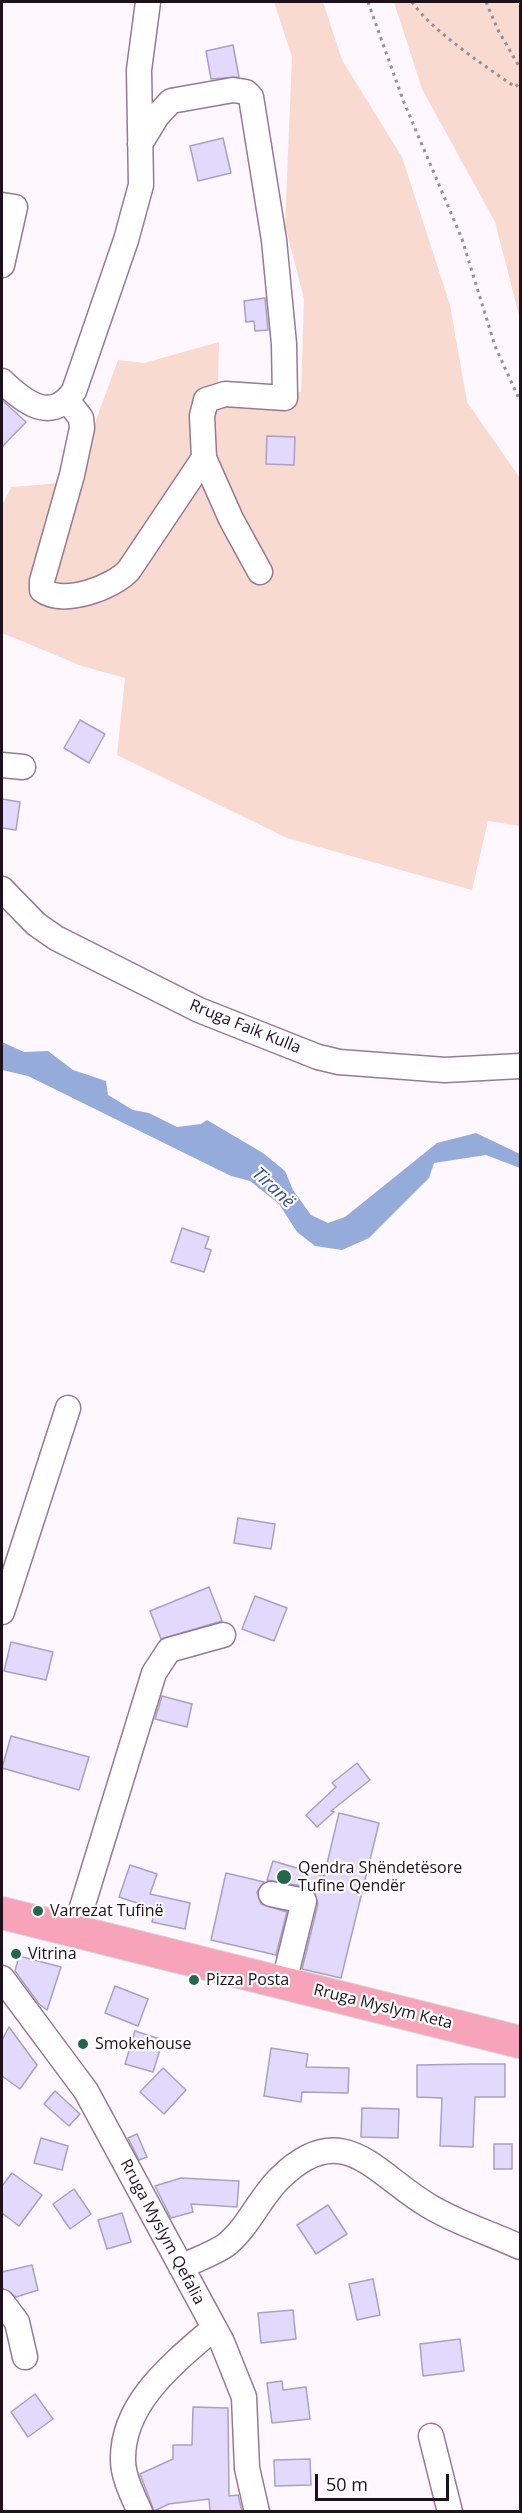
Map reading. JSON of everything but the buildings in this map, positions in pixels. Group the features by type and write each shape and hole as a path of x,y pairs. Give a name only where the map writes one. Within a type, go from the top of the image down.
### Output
{"main road":[{"name":"Rruga Myslym Keta","path":"2,1913 520,2042"}],"street":[{"path":"2,366 7,387 40,408 52,408 67,400 74,391 133,218 141,185 139,70 148,2"},
{"path":"140,144 157,116 171,101 233,90 246,92 251,97 274,240 284,345 285,398 225,394 206,400 202,416 204,458 231,519 260,572"},
{"path":"2,265 8,206"},
{"path":"67,400 81,418 82,428 72,475 42,581 42,590 48,594 59,597 108,587 119,581 129,570 204,458"},
{"name":"Rruga Faik Kulla","path":"2,889 36,924 56,938 199,1010 318,1057 445,1070 520,1066"},
{"path":"2,1612 68,1408"},
{"path":"75,1930 154,1672 169,1650 223,1635"},
{"path":"271,1894 304,1902 284,1982"},
{"name":"Rruga Myslym Qefalia","path":"2,1981 68,2064 86,2091 236,2373 244,2397 247,2468 257,2511"},
{"path":"181,2267 226,2245 264,2195 298,2162 317,2153 333,2150 349,2151 364,2159 429,2206 520,2247"},
{"path":"2,2302 18,2322 25,2357"},
{"path":"140,2511 129,2487 123,2461 130,2420 149,2391 172,2364 214,2328"},
{"path":"431,2436 450,2511"}],"path":[{"path":"368,2 403,100 462,238 495,346 520,401"},
{"path":"412,2 420,13 474,57 515,87 520,83"},
{"path":"486,2 498,30 520,68"}],"shaded area":[{"path":"274,2 323,2 342,60 402,157 450,305 467,402 520,478 520,826 488,821 472,890 287,838 117,755 125,678 82,666 2,633 2,506 11,487 85,481 88,442 118,360 144,363 219,342 218,387 301,392 304,299 285,225 292,57"},
{"path":"394,2 520,2 520,319 495,222 422,89"}],"water":[{"name":"Tiranë","path":"2,1042 24,1052 48,1051 73,1070 106,1081 108,1095 133,1110 149,1113 177,1127 201,1124 207,1120 263,1153 285,1171 293,1190 311,1215 328,1223 345,1217 437,1143 476,1133 520,1154 520,1168 486,1155 434,1163 429,1178 369,1238 342,1250 315,1246 297,1232 279,1204 250,1181 231,1176 28,1076 2,1070"}],"place":[{"name":"Qendra Shëndetësore Tufine Qendër","path":"284,1877"},
{"name":"Varrezat Tufinë","path":"38,1911"},
{"name":"Vitrina","path":"16,1954"},
{"name":"Pizza Posta","path":"194,1980"},
{"name":"Smokehouse","path":"83,2044"}]}
